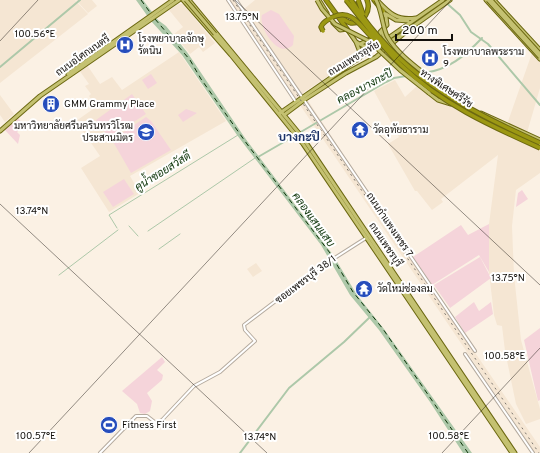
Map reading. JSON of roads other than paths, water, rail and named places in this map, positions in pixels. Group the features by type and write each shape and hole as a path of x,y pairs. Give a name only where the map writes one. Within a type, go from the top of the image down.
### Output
{"highway":[{"path":"326,0 347,29"},
{"name":"ทางพิเศษศรีรัช","path":"346,0 384,47 416,78 441,97 490,125 540,147"},
{"name":"ทางพิเศษศรีรัช","path":"351,0 370,26 404,64 432,86 470,110 540,141"},
{"path":"358,0 363,14 370,26"},
{"path":"337,15 348,22 356,22 368,13 369,6 367,0"},
{"path":"376,0 383,11"},
{"path":"323,30 322,25 326,21 341,14 349,14 384,47"}],"main road":[{"name":"ถนนเพชรบุรี","path":"182,0 187,1 198,11 298,135 512,453"},
{"path":"318,0 335,27 340,30 347,29 356,42 360,55 353,64"},
{"path":"318,0 322,9 335,24 369,41 400,70 438,100 455,105"},
{"path":"376,0 395,17 402,19 416,18"},
{"path":"376,0 383,18 387,35 397,50 433,82"},
{"name":"ถนนเพชรอุทัย","path":"388,43 416,18 442,0"},
{"path":"490,0 540,56"},
{"path":"176,1 187,1"},
{"name":"ถนนอโศกมนตรี","path":"0,130 34,97 176,1"},
{"name":"ถนนเพชรบุรี","path":"187,1 195,14 232,54"},
{"name":"ถนนเพชรบุรี","path":"187,1 232,54"},
{"path":"356,42 375,48 384,47 450,1"},
{"path":"195,14 195,12 198,11"},
{"path":"383,11 396,20 413,21"},
{"path":"383,11 387,22 379,36 384,47 404,67 455,105 540,147"},
{"path":"382,31 382,34 388,43 413,67 433,82 478,111 540,141"},
{"path":"360,44 382,31"},
{"name":"ถนนเพชรอุทัย","path":"303,98 346,72 371,60 384,47"},
{"name":"ถนนเพชรอุทัย","path":"281,114 375,48"},
{"path":"400,63 404,59"},
{"name":"ถนนเพชรบุรี","path":"504,439 515,453"}],"street":[{"path":"228,0 297,103"},
{"name":"ถนนกำแพงเพชร 7","path":"236,0 475,351"},
{"name":"ซอยเพชรบุรี 38/1","path":"101,453 137,415 147,416 155,422 159,422 194,386 220,372 254,340 245,330 244,325 327,264 368,237"},
{"path":"465,354 533,453"}],"waterway":[{"path":"0,67 80,0"},
{"path":"443,0 460,15 471,32 488,44 540,105"},
{"name":"คลองบางกะปิ","path":"424,73 441,69 456,61 482,38"},
{"name":"คลองบางกะปิ","path":"299,133 394,78 418,74"},
{"name":"คูน้ำซอยสวัสดี","path":"117,228 109,215 238,135"},
{"name":"คลองบางกะปิ","path":"258,157 296,135"},
{"name":"คูน้ำซอยสวัสดี","path":"148,231 255,158"},
{"name":"คูน้ำซอยสวัสดี","path":"129,226 138,236"},
{"name":"คูน้ำซอยสวัสดี","path":"59,275 118,230"},
{"name":"คูน้ำซอยสวัสดี","path":"159,249 180,234"},
{"path":"240,453 289,388 344,342 370,317"}],"railway":[{"path":"233,0 539,453"}],"place":[{"name":"โรงพยาบาลจักษุ รัตนิน","path":"125,45"},
{"name":"โรงพยาบาลพระราม 9","path":"430,58"},
{"name":"GMM Grammy Place","path":"51,104"},
{"name":"วัดอุทัยธาราม","path":"360,130"},
{"name":"มหาวิทยาลัยศรีนครินทรวิโรฒ ประสานมิตร","path":"146,132"},
{"name":"วัดใหม่ช่องลม","path":"364,289"},
{"name":"Fitness First","path":"109,425"}],"district":[{"name":"บางกะปิ","path":"299,138"}],"water label":[{"name":"คลองแสนแสบ","path":"313,220"}]}
